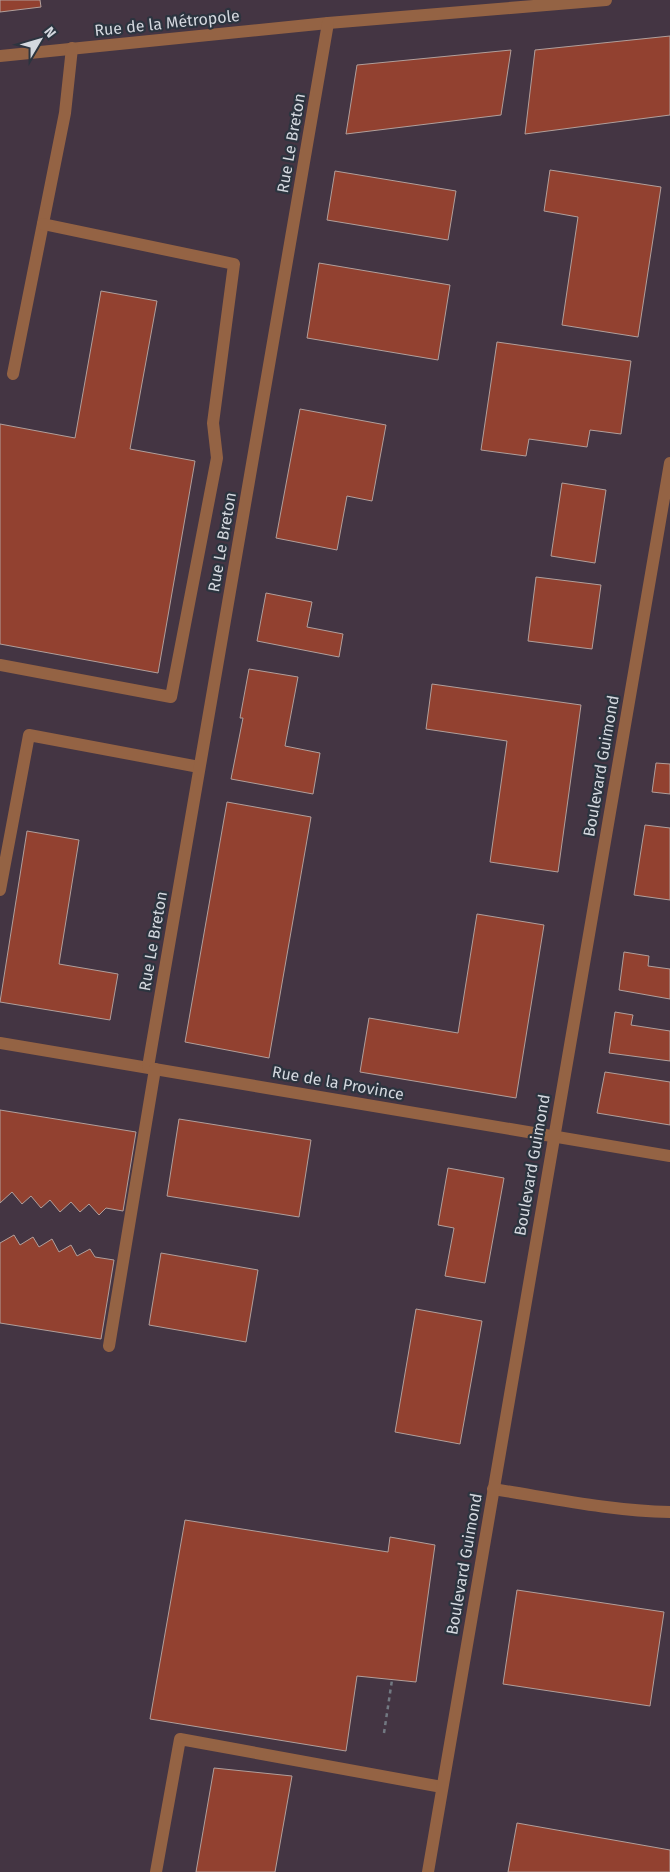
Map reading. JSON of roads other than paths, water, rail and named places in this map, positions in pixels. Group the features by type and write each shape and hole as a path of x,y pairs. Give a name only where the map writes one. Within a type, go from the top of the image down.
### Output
{"street":[{"name":"Rue de la Métropole","path":"0,56 328,23 606,0"},
{"name":"Rue Le Breton","path":"109,1346 199,767 328,23"},
{"path":"13,374 65,113 72,48"},
{"path":"0,664 171,697 217,458 213,424 234,264 43,224"},
{"name":"Boulevard Guimond","path":"428,1872 670,463"},
{"path":"0,890 29,735 199,767"},
{"name":"Rue de la Province","path":"0,1043 670,1156"},
{"path":"493,1489 650,1512 670,1512"},
{"path":"156,1872 180,1739 442,1787"}]}
